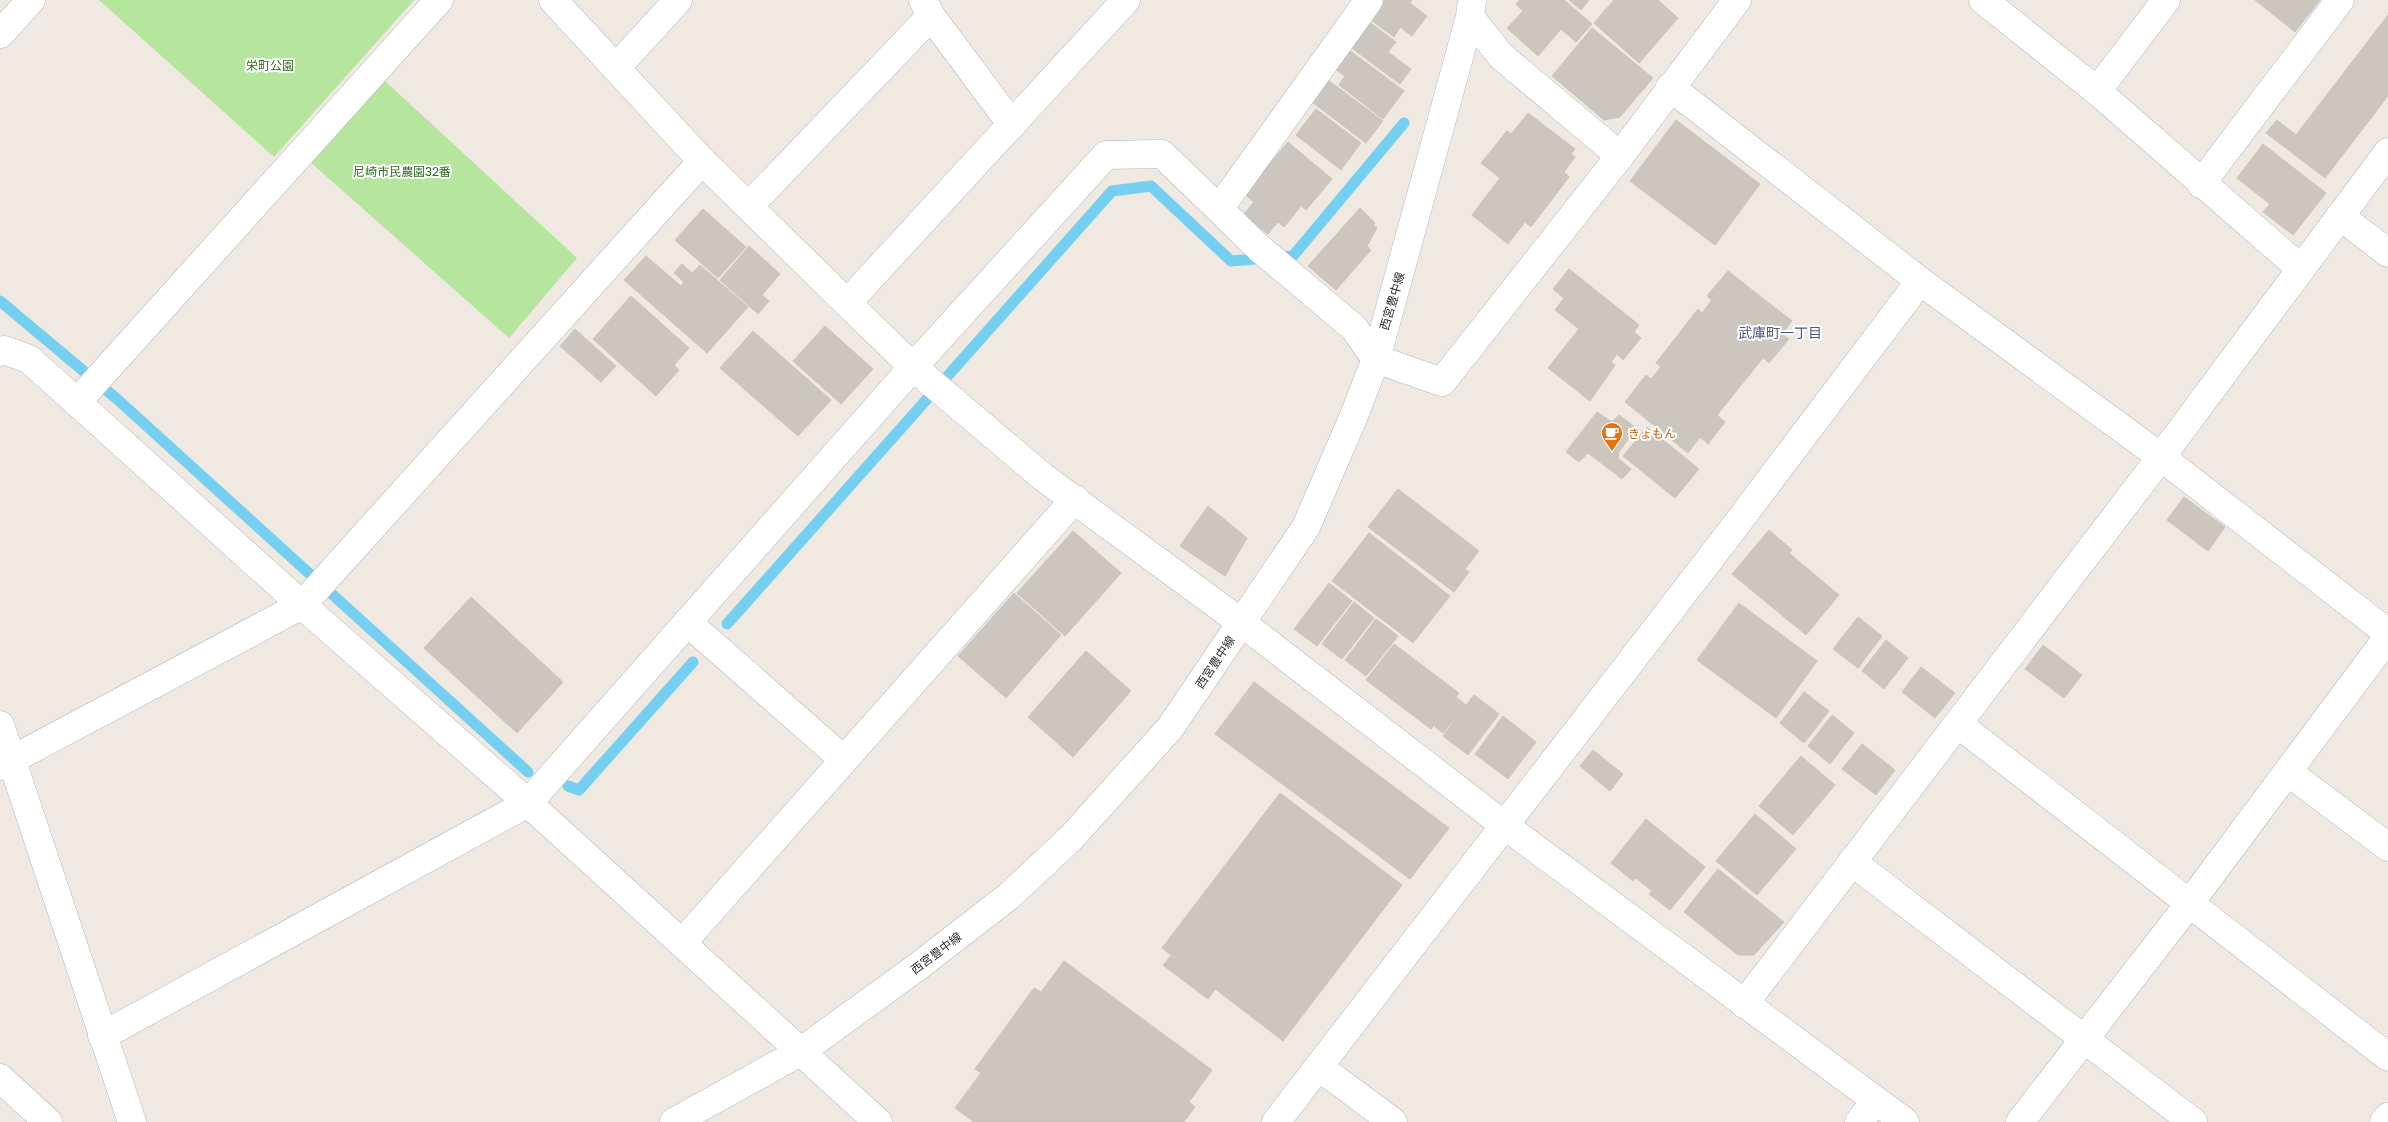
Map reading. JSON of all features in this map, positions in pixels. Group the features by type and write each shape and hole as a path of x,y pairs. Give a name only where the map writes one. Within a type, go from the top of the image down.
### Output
{"street":[{"path":"0,34 31,0"},
{"path":"88,389 439,0"},
{"path":"552,0 702,160 847,303 913,367 1043,477 1242,623 1504,826 1905,1122"},
{"path":"616,68 678,0"},
{"path":"847,303 1126,0"},
{"path":"1219,209 1369,0"},
{"path":"102,1036 528,802 913,367 1106,155 1162,154 1259,248 1354,328 1376,359 1442,382 1620,156 1737,0"},
{"path":"1983,0 2097,90 2201,184 2301,270"},
{"path":"2097,90 2166,0"},
{"path":"2201,184 2340,0"},
{"path":"1468,6 1501,56 1620,156"},
{"name":"西宮豊中線","path":"674,1122 800,1052 916,968 1009,896 1071,838 1170,728 1306,527 1354,418 1376,359 1468,6"},
{"path":"749,206 927,8 1012,125"},
{"path":"1670,87 1920,281 2161,457 2388,633"},
{"path":"1744,1004 2161,457 2388,152"},
{"path":"5,764 314,592 702,160"},
{"path":"2340,216 2388,253"},
{"path":"1276,1122 1720,545 1920,281"},
{"path":"0,352 4,350 29,359 88,389 314,592 528,802 878,1122"},
{"path":"682,943 1075,499"},
{"path":"687,622 844,760"},
{"path":"2020,1122 2189,904 2388,637"},
{"path":"1958,724 2388,1058"},
{"path":"0,725 5,764 132,1122"},
{"path":"2288,772 2388,847"},
{"path":"1852,862 2192,1122"},
{"path":"1319,1067 1393,1122"},
{"path":"0,1078 48,1122"},
{"path":"1859,1122 1876,1101"},
{"path":"2384,1122 2388,1117"}],"green space":[{"name":"栄町公園","path":"99,0 414,0 274,157"},
{"name":"尼崎市民農園32番","path":"385,81 577,258 509,338 309,161"}],"building":[{"path":"1381,0 1412,0 1410,3 1427,16 1412,36 1400,27 1394,37 1368,18"},
{"path":"1520,0 1564,0 1592,24 1576,42 1561,29 1538,56 1507,28 1523,11 1516,4"},
{"path":"1569,0 1589,0 1581,10"},
{"path":"1614,0 1658,0 1678,18 1639,63 1594,23"},
{"path":"2255,0 2320,0 2295,32"},
{"path":"2388,15 2388,96 2325,178 2266,133 2277,120 2296,135"},
{"path":"1368,21 1396,42 1388,52 1411,69 1400,84 1349,46"},
{"path":"1592,28 1653,78 1620,117 1604,120 1552,76"},
{"path":"1349,50 1404,91 1383,119 1339,85 1345,76 1335,69"},
{"path":"1328,80 1383,121 1366,143 1312,102"},
{"path":"1316,109 1361,143 1341,170 1296,135"},
{"path":"1528,113 1575,149 1571,154 1575,157 1564,172 1569,177 1531,227 1525,222 1508,244 1472,215 1500,178 1481,163 1507,131 1511,134"},
{"path":"1676,120 1760,184 1715,245 1630,181"},
{"path":"1288,142 1332,179 1306,210 1301,206 1284,227 1278,222 1268,234 1243,215 1254,202 1244,194"},
{"path":"2263,144 2326,193 2293,235 2263,212 2270,204 2237,178"},
{"path":"1360,208 1375,223 1373,225 1377,228 1367,246 1371,250 1336,290 1308,266"},
{"path":"703,209 746,247 718,278 675,240"},
{"path":"749,246 780,274 762,295 769,301 758,314 720,280"},
{"path":"646,256 681,286 684,282 674,273 682,264 692,273 700,265 748,307 707,353 624,280"},
{"path":"1569,269 1639,325 1634,332 1641,338 1623,360 1617,354 1611,362 1615,365 1590,401 1548,368 1579,329 1555,310 1564,298 1553,289"},
{"path":"1728,271 1792,321 1782,334 1789,339 1769,363 1763,358 1717,415 1725,422 1708,444 1700,437 1688,453 1625,402 1646,375 1651,379 1661,367 1656,363 1698,309 1702,313 1712,300 1707,296"},
{"path":"631,296 689,348 674,365 679,370 656,396 593,339"},
{"path":"825,326 873,369 841,404 793,361"},
{"path":"575,329 616,366 601,382 560,346"},
{"path":"753,331 831,400 798,436 720,368"},
{"path":"1597,412 1612,422 1619,415 1636,428 1619,452 1618,458 1631,469 1622,479 1588,453 1579,462 1566,452"},
{"path":"1647,427 1699,469 1675,498 1623,456"},
{"path":"1398,489 1479,551 1465,569 1469,572 1454,592 1368,527"},
{"path":"2184,497 2225,527 2208,551 2167,520"},
{"path":"1208,506 1247,538 1225,576 1180,546"},
{"path":"1769,530 1792,550 1789,553 1839,595 1806,635 1732,574"},
{"path":"1073,531 1121,573 1065,636 1017,593"},
{"path":"1369,533 1450,596 1413,643 1332,581"},
{"path":"1329,583 1352,601 1317,646 1294,629"},
{"path":"1014,593 1061,635 1006,698 958,656"},
{"path":"471,597 563,682 517,733 424,648"},
{"path":"1354,602 1374,618 1342,659 1322,644"},
{"path":"1739,603 1817,661 1776,718 1697,660"},
{"path":"1858,617 1882,636 1858,668 1833,649"},
{"path":"1376,619 1398,636 1366,676 1345,660"},
{"path":"1886,640 1908,658 1884,689 1862,671"},
{"path":"1394,644 1459,693 1431,729 1366,680"},
{"path":"2043,645 2082,675 2064,698 2025,669"},
{"path":"1086,651 1131,691 1073,757 1028,717"},
{"path":"1921,667 1955,693 1935,718 1902,692"},
{"path":"1254,682 1449,828 1410,879 1215,734"},
{"path":"1804,692 1829,711 1804,743 1780,723"},
{"path":"1474,695 1499,714 1468,755 1443,736"},
{"path":"1456,697 1466,705 1443,733 1434,726"},
{"path":"1832,715 1854,733 1830,764 1808,746"},
{"path":"1503,716 1536,742 1508,779 1475,754"},
{"path":"1862,744 1895,770 1876,795 1842,769"},
{"path":"1593,750 1623,774 1610,791 1580,766"},
{"path":"1801,756 1835,785 1793,835 1759,806"},
{"path":"1280,793 1402,885 1283,1041 1162,948"},
{"path":"1755,814 1796,849 1757,895 1716,861"},
{"path":"1646,819 1705,867 1670,910 1649,894 1652,891 1636,878 1633,881 1611,863"},
{"path":"1718,869 1784,922 1754,955 1738,955 1684,912"},
{"path":"1171,956 1215,989 1208,999 1163,965"},
{"path":"1064,961 1212,1070 1189,1102 1195,1107 1184,1122 974,1122 955,1108 981,1073 975,1069 1034,988 1041,992"}],"waterway":[{"path":"727,624 1112,191 1151,186 1231,261 1293,256 1404,123"},
{"path":"0,301 117,399 528,772"},
{"path":"568,786 579,790 693,662"}],"place":[{"name":"きょもん","path":"1612,452"}],"district":[{"name":"武庫町一丁目","path":"1780,332"}]}
